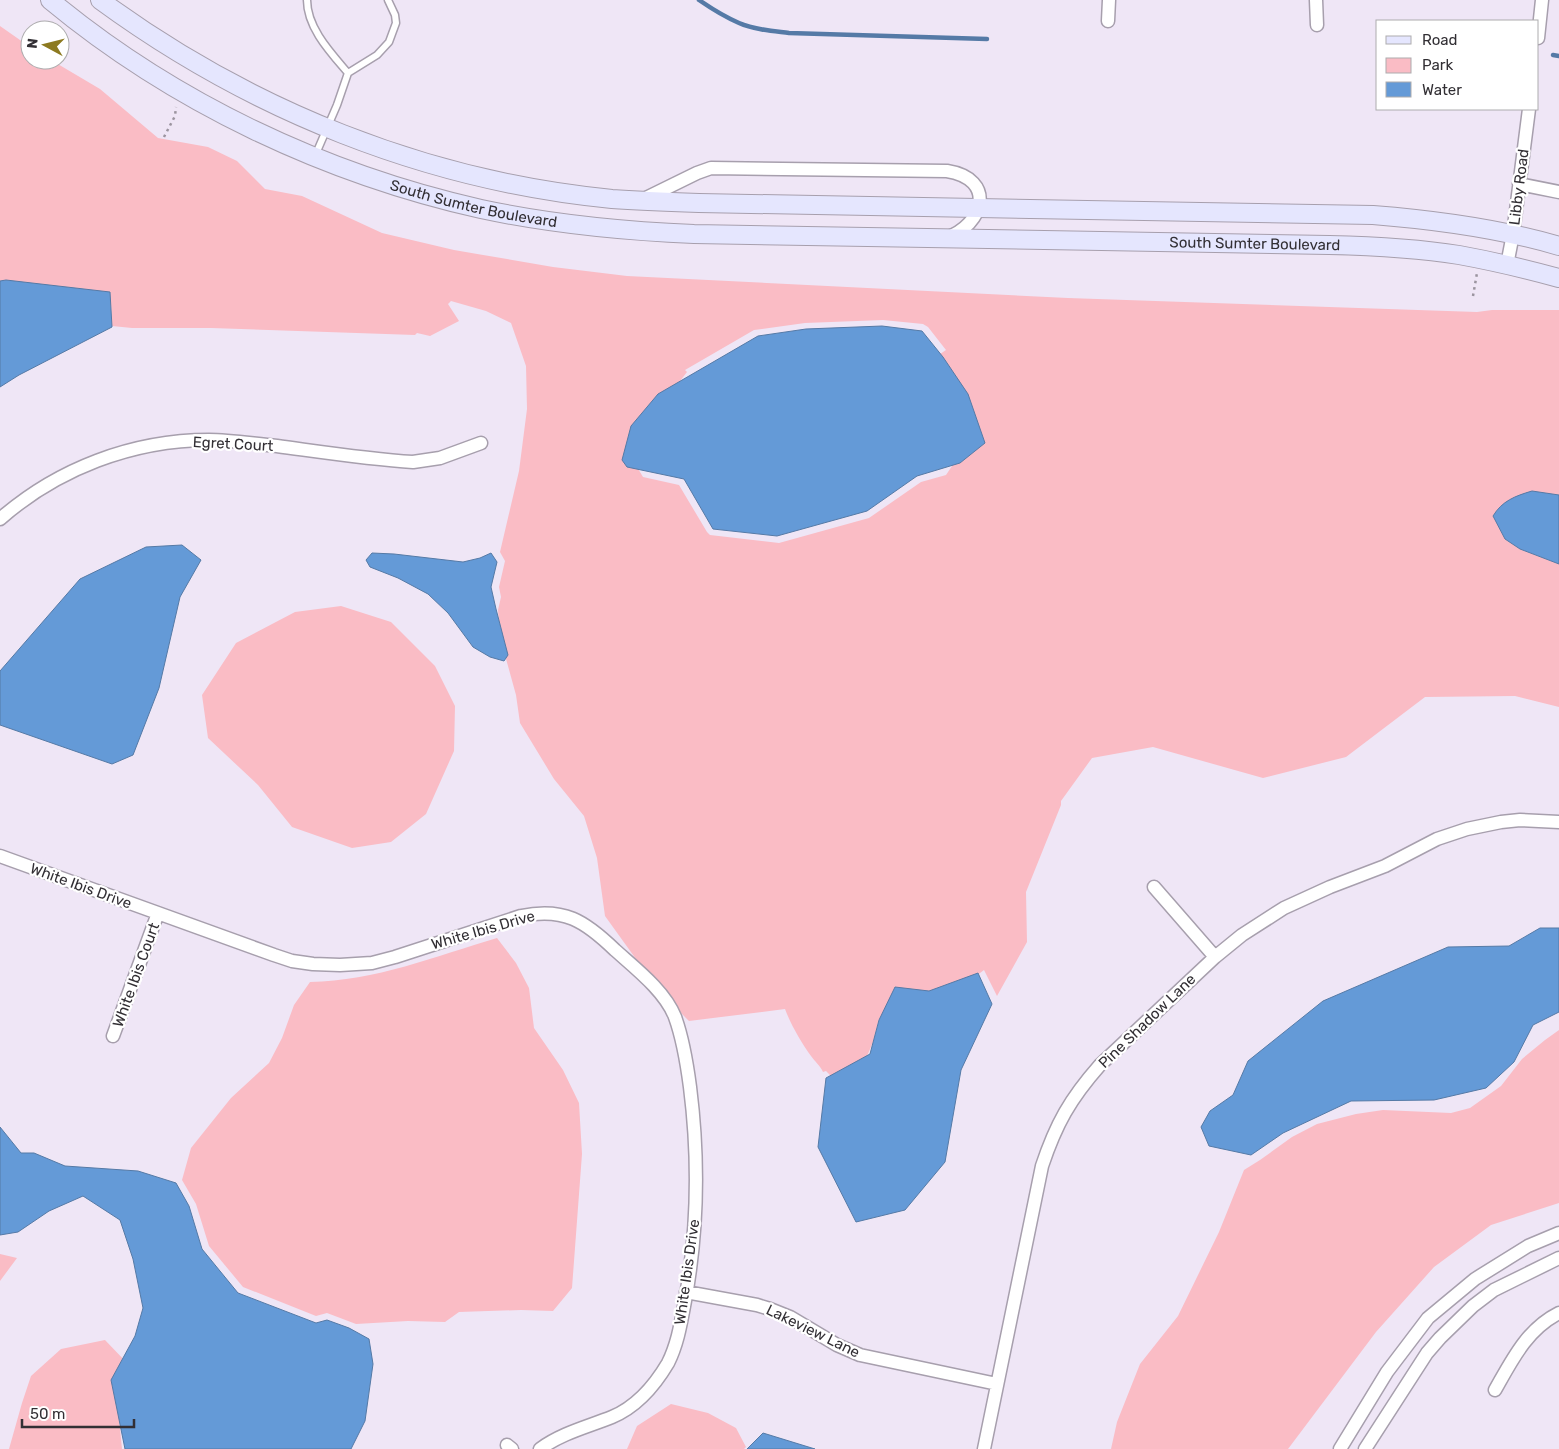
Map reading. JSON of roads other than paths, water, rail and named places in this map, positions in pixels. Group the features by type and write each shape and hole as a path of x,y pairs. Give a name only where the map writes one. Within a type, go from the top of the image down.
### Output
{"main road":[{"name":"South Sumter Boulevard","path":"50,0 115,49 184,92 244,124 314,157 380,181 435,198 510,214 578,225 694,234 1364,246 1425,251 1479,259 1559,278"},
{"name":"South Sumter Boulevard","path":"100,0 143,31 212,73 281,108 326,128 399,155 479,177 559,192 641,201 978,209 1373,215 1440,222 1513,234 1559,246"}],"street":[{"path":"1108,21 1109,0"},
{"path":"1316,0 1316,25"},
{"path":"1539,28 1542,0"},
{"name":"Libby Road","path":"1507,265 1513,234 1529,110"},
{"path":"641,201 711,168 947,171 962,175 974,184 978,188 980,196 978,209 963,229 955,235 946,238"},
{"path":"1520,184 1559,192"},
{"name":"Egret Court","path":"0,519 38,492 87,464 128,451 173,442 226,440 413,462 440,458 481,443"},
{"name":"Pine Shadow Lane","path":"984,1449 1042,1166 1057,1125 1067,1107 1100,1065 1215,956 1242,935 1284,908 1330,887 1385,866 1449,834 1501,822 1538,820 1559,822"},
{"name":"White Ibis Drive","path":"0,856 158,914 302,963 327,965 382,961 533,913 567,916 591,928 660,994 672,1010 678,1027 689,1080 696,1164 694,1233 686,1292 675,1345 668,1362 649,1390 627,1410 560,1436 540,1449"},
{"path":"1154,887 1215,956"},
{"name":"White Ibis Court","path":"113,1036 158,914"},
{"path":"1340,1449 1387,1372 1428,1318 1474,1279 1528,1246 1559,1233"},
{"path":"1365,1449 1427,1353 1440,1338 1494,1290 1559,1258"},
{"name":"Lakeview Lane","path":"686,1292 770,1309 790,1317 837,1345 860,1355 998,1384"},
{"path":"1494,1390 1530,1334 1559,1313"}],"lane":[{"path":"307,0 311,21 348,73"},
{"path":"314,157 337,106 348,73 377,55 388,42 396,23 395,15 388,0"}],"water":[{"path":"6,280 110,292 112,327 19,375 0,387 0,281"},
{"path":"882,326 922,331 943,357 968,394 985,443 960,463 917,476 867,511 777,536 713,529 684,479 627,467 622,460 631,426 658,394 758,336 806,329"},
{"path":"1532,491 1559,495 1559,564 1520,549 1505,539 1493,516 1500,506"},
{"path":"182,545 201,560 180,597 159,688 133,755 112,764 0,725 0,671 80,579 146,547"},
{"path":"372,553 463,562 491,553 497,562 491,587 508,655 504,661 490,657 473,647 448,613 428,594 398,578 370,567 366,560"},
{"path":"1540,928 1559,928 1559,1012 1533,1025 1514,1062 1486,1088 1434,1100 1351,1101 1283,1133 1251,1155 1209,1146 1201,1127 1210,1111 1233,1095 1248,1061 1323,1001 1448,947 1509,946"},
{"path":"978,973 992,1004 961,1070 945,1162 905,1210 856,1222 818,1147 826,1078 870,1054 879,1020 895,987 929,991"},
{"path":"0,1127 21,1153 34,1153 65,1166 138,1171 176,1183 189,1206 202,1249 238,1293 316,1323 327,1320 349,1328 369,1339 373,1364 365,1421 351,1449 125,1449 111,1380 135,1336 143,1308 133,1259 120,1220 83,1196 49,1211 18,1232 0,1235"},
{"path":"763,1433 815,1449 747,1449"}],"waterway":[{"path":"699,0 739,23 770,31 987,39"},
{"path":"1553,55 1559,56"}]}
